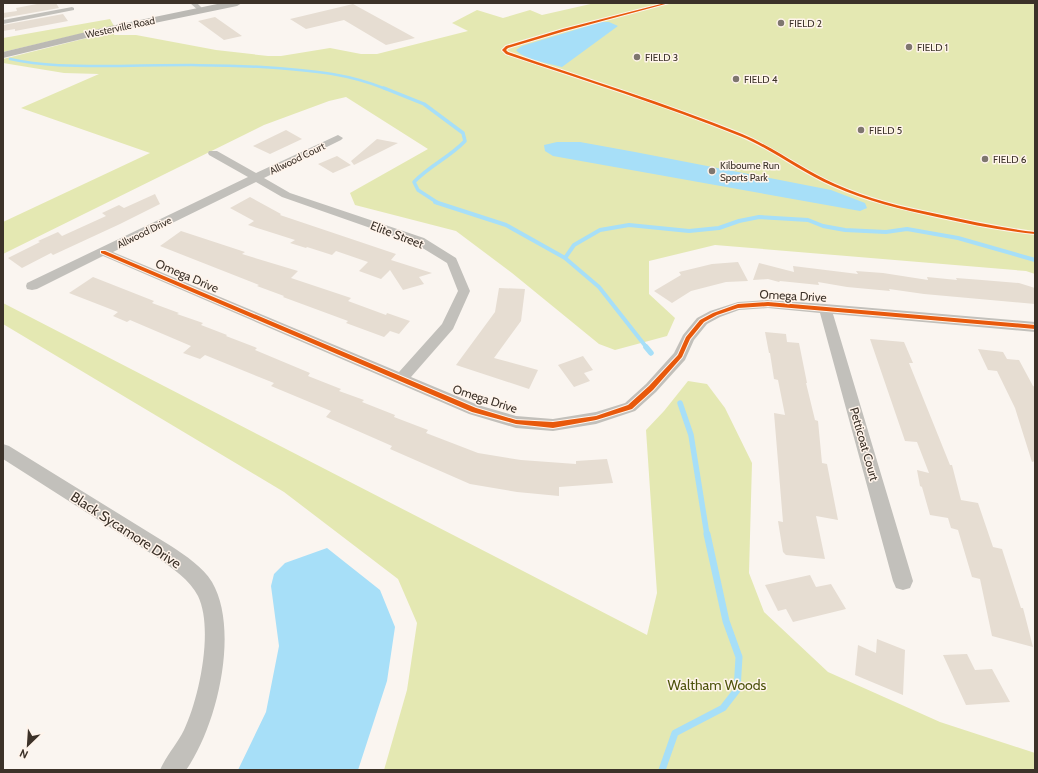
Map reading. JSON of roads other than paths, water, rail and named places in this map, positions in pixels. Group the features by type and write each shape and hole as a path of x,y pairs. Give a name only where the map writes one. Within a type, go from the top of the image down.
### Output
{"main road":[{"name":"Westerville Road","path":"3,55 197,7 237,3"}],"street":[{"path":"3,22 72,9"},
{"name":"Allwood Court","path":"256,178 338,138"},
{"name":"Elite Street","path":"213,153 256,178 302,201 420,241 452,261 464,292 448,326 401,379"},
{"name":"Allwood Drive","path":"32,286 256,178"},
{"name":"Omega Drive","path":"103,252 474,410 516,422 553,425 596,418 630,407 651,388 680,356 688,338 702,321 715,314 738,306 768,304 826,308 1035,327"},
{"name":"Petticoat Court","path":"826,308 903,581"},
{"name":"Black Sycamore Drive","path":"3,451 146,540 192,574 205,590 212,608 214,625 215,647 211,674 202,710 189,743 172,770"}],"water":[{"path":"601,22 609,22 618,26 562,67 530,59 516,50 522,46"},
{"path":"557,142 580,142 831,190 865,203 867,208 860,211 553,156 545,151 544,145"},
{"path":"327,548 380,590 395,627 387,681 358,770 238,770 266,712 279,646 271,586 274,574 285,563"}],"waterway":[{"path":"10,59 64,66 218,65 277,68 319,72 346,77 386,89"},
{"path":"384,88 424,104 463,133 465,141 414,182 418,190 438,203"},
{"path":"438,203 506,225 565,258"},
{"path":"565,258 574,245 600,230 629,225 689,231 719,228 739,221 759,217 808,220 823,226 845,230 886,232 907,229 958,238 1035,260"},
{"path":"565,258 599,287 647,348"},
{"path":"646,347 651,353"},
{"path":"680,403 691,435 707,535"},
{"path":"662,770 675,733 723,708 737,690 739,657 726,621 707,534"}],"place":[{"name":"FIELD 2","path":"781,23"},
{"name":"FIELD 1","path":"909,47"},
{"name":"FIELD 3","path":"637,57"},
{"name":"FIELD 4","path":"736,79"},
{"name":"FIELD 5","path":"861,130"},
{"name":"FIELD 6","path":"985,159"},
{"name":"Kilbourne Run Sports Park","path":"712,171"}],"park label":[{"name":"Waltham Woods","path":"717,685"}]}
